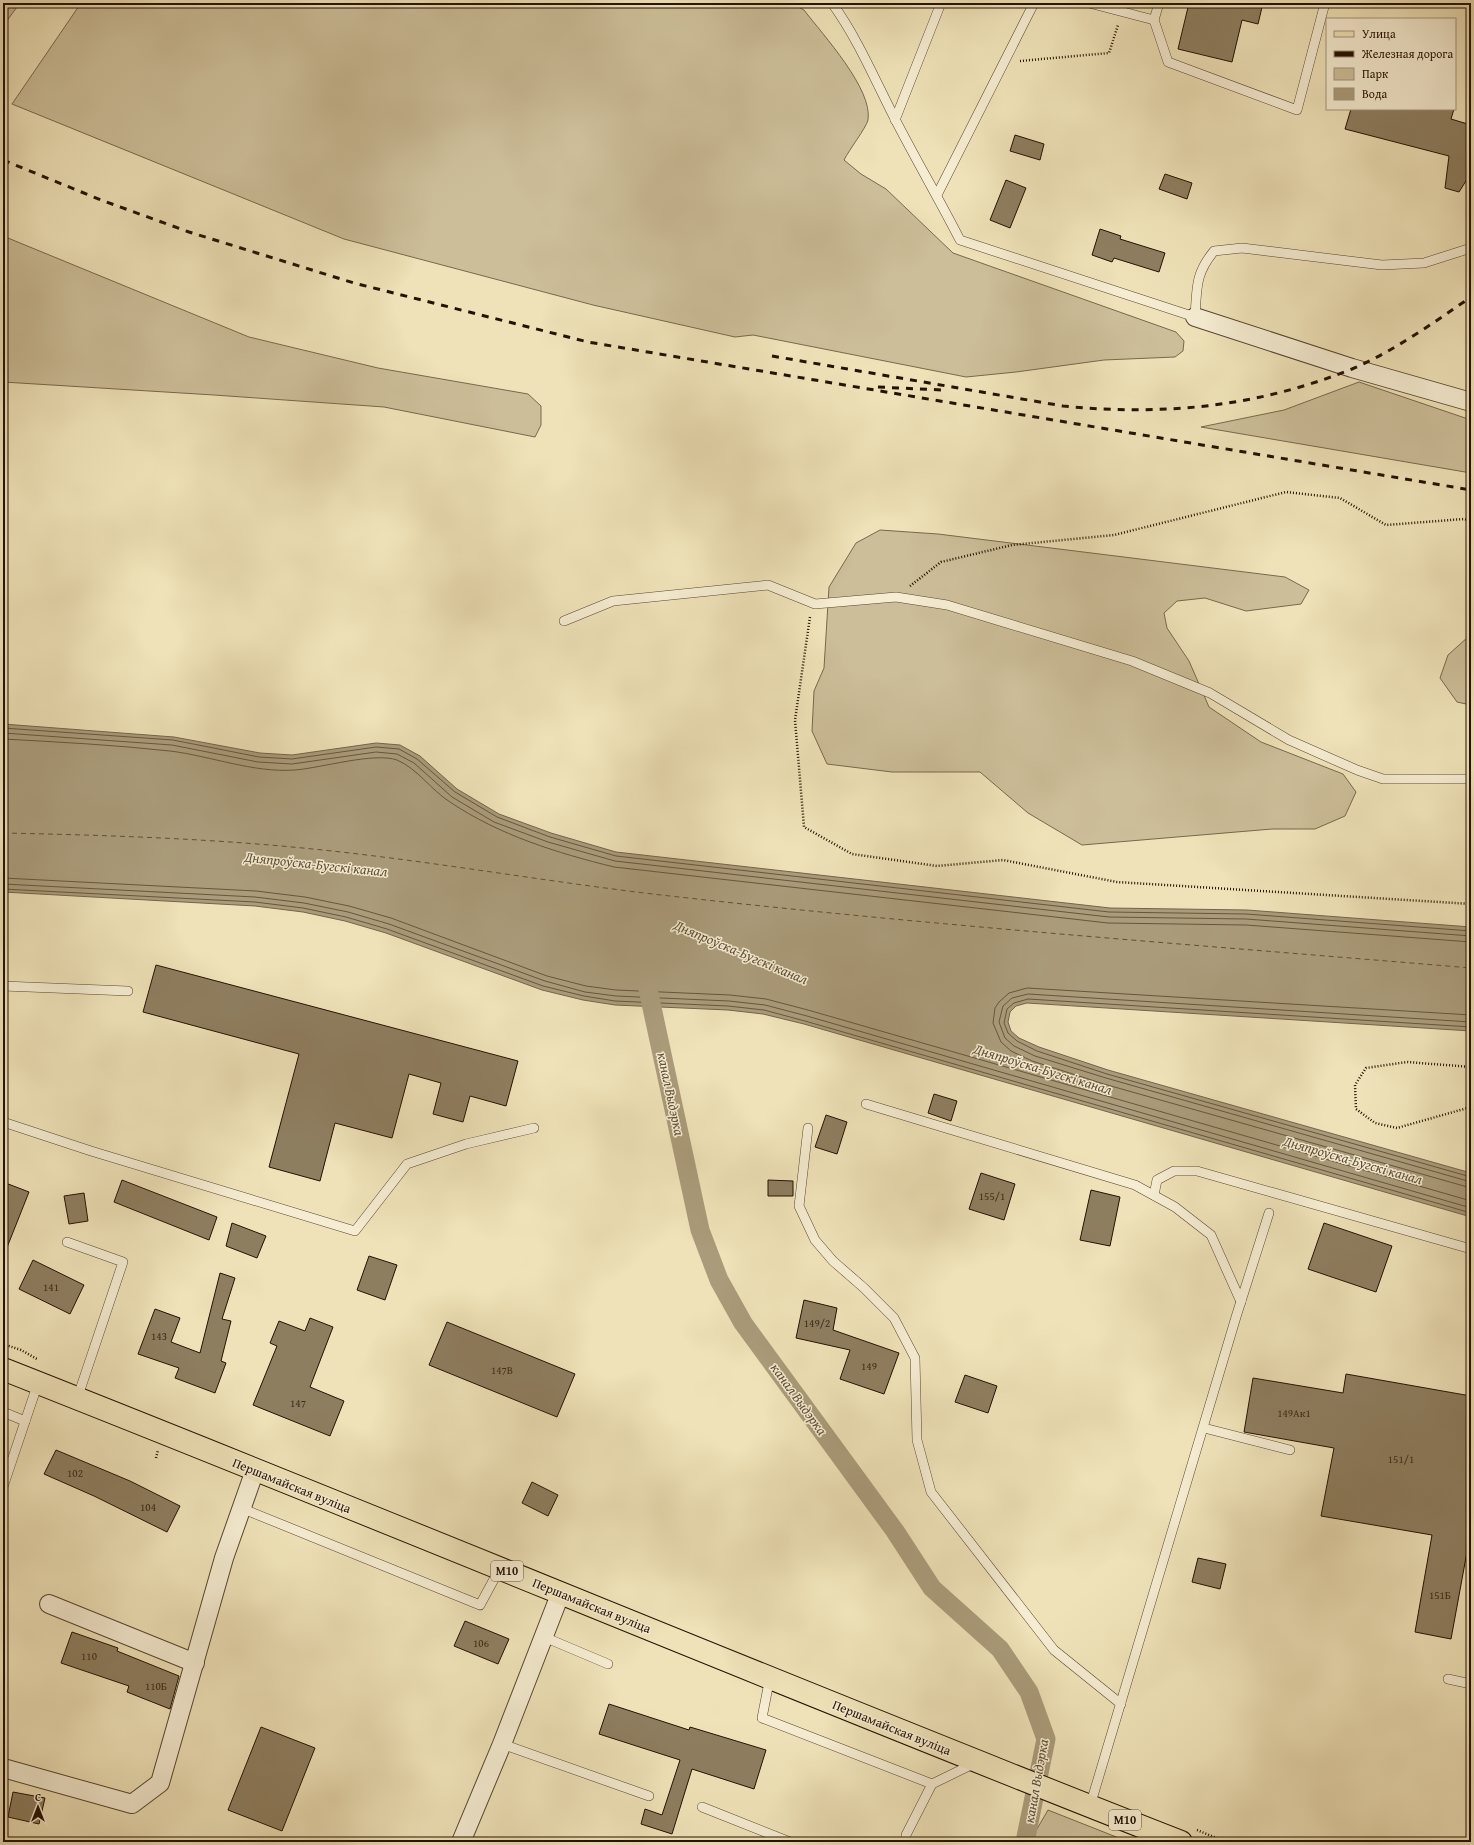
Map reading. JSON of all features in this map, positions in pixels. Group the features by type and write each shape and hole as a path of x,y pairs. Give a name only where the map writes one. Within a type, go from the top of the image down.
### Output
{"main road":[{"name":"Першамайская вуліца","path":"3,1369 561,1592 1010,1775 1181,1842"}],"street":[{"path":"1195,317 1352,368 1471,402"},
{"path":"3,1768 132,1804 160,1782 224,1558 254,1470"},
{"path":"461,1842 502,1744 561,1592"},
{"path":"49,1604 195,1663"}],"lane":[{"path":"832,3 848,25 895,120 937,195 960,240 1195,317 1198,282 1203,265 1214,251 1242,248 1382,265 1424,263 1471,248"},
{"path":"895,120 941,3"},
{"path":"937,195 1034,3"},
{"path":"1090,3 1154,20"},
{"path":"1159,3 1154,20 1168,62 1297,110 1325,3"},
{"path":"564,621 613,601 768,586 815,604 896,597 947,605 1132,661 1210,693 1289,740 1357,770 1383,779 1471,779"},
{"path":"3,986 128,991"},
{"path":"866,1104 1135,1185 1154,1195 1175,1207 1211,1235 1241,1302"},
{"path":"3,1122 91,1151 355,1231 407,1164 466,1144 534,1128"},
{"path":"808,1128 800,1206 815,1240 833,1261 864,1288 894,1318 915,1358 917,1440 931,1492 1054,1650 1121,1704"},
{"path":"1154,1195 1156,1180 1174,1171 1197,1171 1471,1249"},
{"path":"1090,1806 1269,1213"},
{"path":"67,1242 123,1262 78,1399"},
{"path":"3,1487 38,1383"},
{"path":"3,1412 25,1421"},
{"path":"1204,1428 1290,1450"},
{"path":"241,1508 480,1605 500,1568"},
{"path":"544,1637 608,1664"},
{"path":"770,1677 762,1718 932,1784"},
{"path":"1448,1679 1471,1684"},
{"path":"502,1744 649,1796"},
{"path":"906,1842 906,1835 932,1784 978,1762"},
{"path":"702,1807 790,1842"}],"path":[{"path":"1007,57 1021,61 1109,53 1121,12"},
{"path":"896,597 941,562 1012,545 1114,535 1286,492 1340,498 1386,526 1464,519 1471,521"},
{"path":"815,604 808,623 795,720 804,827 852,854 937,866 1004,860 1117,882 1471,904"},
{"path":"1471,1067 1407,1062 1366,1068 1355,1085 1356,1109 1375,1123 1397,1128 1471,1107"}],"green space":[{"path":"3,3 20,3 3,26"},
{"path":"81,3 791,3 804,10 823,33 855,78 863,93 867,107 868,120 844,160 861,174 886,189 953,253 1176,332 1184,341 1183,351 1175,357 1104,360 966,377 753,335 735,337 593,305 344,239 12,104"},
{"path":"3,236 249,337 378,368 528,394 541,406 541,425 535,437 384,407 3,382"},
{"path":"1359,382 1471,420 1471,473 1201,427 1284,410"},
{"path":"880,530 938,534 1285,577 1309,590 1301,604 1246,611 1205,598 1177,601 1164,613 1167,628 1189,661 1209,707 1261,742 1343,774 1356,792 1345,816 1315,829 1272,829 1082,845 1028,813 980,772 892,772 827,764 812,731 814,691 824,668 829,587 856,543"},
{"path":"1468,637 1471,637 1471,705 1457,702 1440,678 1448,655"},
{"path":"1048,1810 1129,1842 1036,1842 1034,1834"}],"water":[{"name":"Дняпроўска-Бугскі канал","path":"3,724 174,737 260,753 292,755 376,743 400,745 420,756 457,789 499,814 551,833 616,852 1110,908 1247,910 1471,927 1471,1031 1027,1003 1016,1006 1010,1012 1008,1022 1011,1031 1019,1038 1039,1047 1108,1070 1471,1173 1471,1217 804,1024 763,1014 728,1010 615,1005 583,1000 542,990 386,933 345,921 303,912 255,906 3,892"}],"building":[{"path":"1189,3 1263,3 1258,24 1242,20 1232,62 1178,49"},
{"path":"1351,110 1454,110 1451,119 1471,125 1471,173 1459,192 1445,188 1449,156 1345,129"},
{"path":"1015,135 1044,144 1040,160 1010,151"},
{"path":"1165,174 1192,183 1187,199 1159,189"},
{"path":"1006,180 1026,188 1010,228 990,220"},
{"path":"1100,229 1121,236 1120,239 1165,253 1159,272 1114,258 1112,262 1092,255"},
{"path":"156,965 518,1061 506,1106 470,1096 463,1122 433,1114 441,1083 409,1074 392,1138 335,1123 320,1181 269,1167 299,1054 143,1012"},
{"path":"934,1094 957,1101 951,1121 928,1113"},
{"path":"826,1115 847,1122 837,1154 815,1147"},
{"path":"981,1173 1015,1184 1004,1220 969,1209"},
{"path":"122,1180 217,1217 209,1240 114,1202"},
{"path":"768,1180 793,1181 793,1196 768,1196"},
{"path":"3,1182 29,1192 4,1255 3,1255"},
{"path":"1091,1190 1120,1197 1110,1246 1080,1240"},
{"path":"84,1193 88,1221 69,1224 64,1196"},
{"path":"232,1223 266,1236 257,1258 226,1246"},
{"path":"1324,1223 1392,1246 1376,1292 1308,1269"},
{"path":"369,1256 397,1265 385,1300 357,1290"},
{"path":"33,1260 84,1285 70,1314 19,1289"},
{"path":"220,1273 235,1278 222,1319 231,1321 221,1361 226,1363 215,1393 175,1378 179,1368 138,1354 155,1309 180,1318 171,1342 200,1353"},
{"path":"804,1300 837,1308 833,1330 899,1353 884,1394 840,1379 850,1350 796,1338"},
{"path":"310,1318 333,1327 310,1387 344,1401 330,1436 253,1405 277,1346 270,1343 279,1321 305,1331"},
{"path":"447,1322 575,1374 557,1417 429,1365"},
{"path":"1346,1374 1471,1396 1471,1542 1469,1541 1451,1639 1415,1632 1432,1535 1321,1516 1334,1448 1244,1432 1253,1378 1343,1393"},
{"path":"965,1375 997,1386 988,1413 955,1402"},
{"path":"56,1450 130,1481 180,1506 167,1532 94,1496 44,1474"},
{"path":"532,1482 558,1495 548,1516 522,1503"},
{"path":"1198,1558 1226,1564 1220,1589 1192,1582"},
{"path":"465,1621 509,1639 498,1664 454,1646"},
{"path":"72,1632 118,1648 117,1651 179,1676 170,1709 127,1692 129,1686 61,1663"},
{"path":"609,1704 689,1730 690,1727 766,1750 754,1789 692,1769 672,1834 641,1824 645,1809 662,1815 680,1760 599,1734"},
{"path":"261,1727 315,1748 282,1831 228,1810"},
{"path":"13,1792 45,1798 39,1824 8,1817"}],"waterway":[{"name":"канал Выдэрка","path":"646,980 700,1230 719,1280 743,1323 895,1531 932,1588 1000,1649 1029,1692 1046,1739 1026,1837 1027,1842"}],"ferry route":[{"path":"3,833 148,837 292,847 391,858 589,886 786,908 1080,936 1471,968"}],"railway":[{"path":"3,160 101,200 189,232 354,283 588,342 1471,490"},
{"path":"772,356 1063,406 1137,410 1210,406 1281,392 1316,382 1352,369 1398,345 1471,297"},
{"path":"878,387 942,390"}]}
